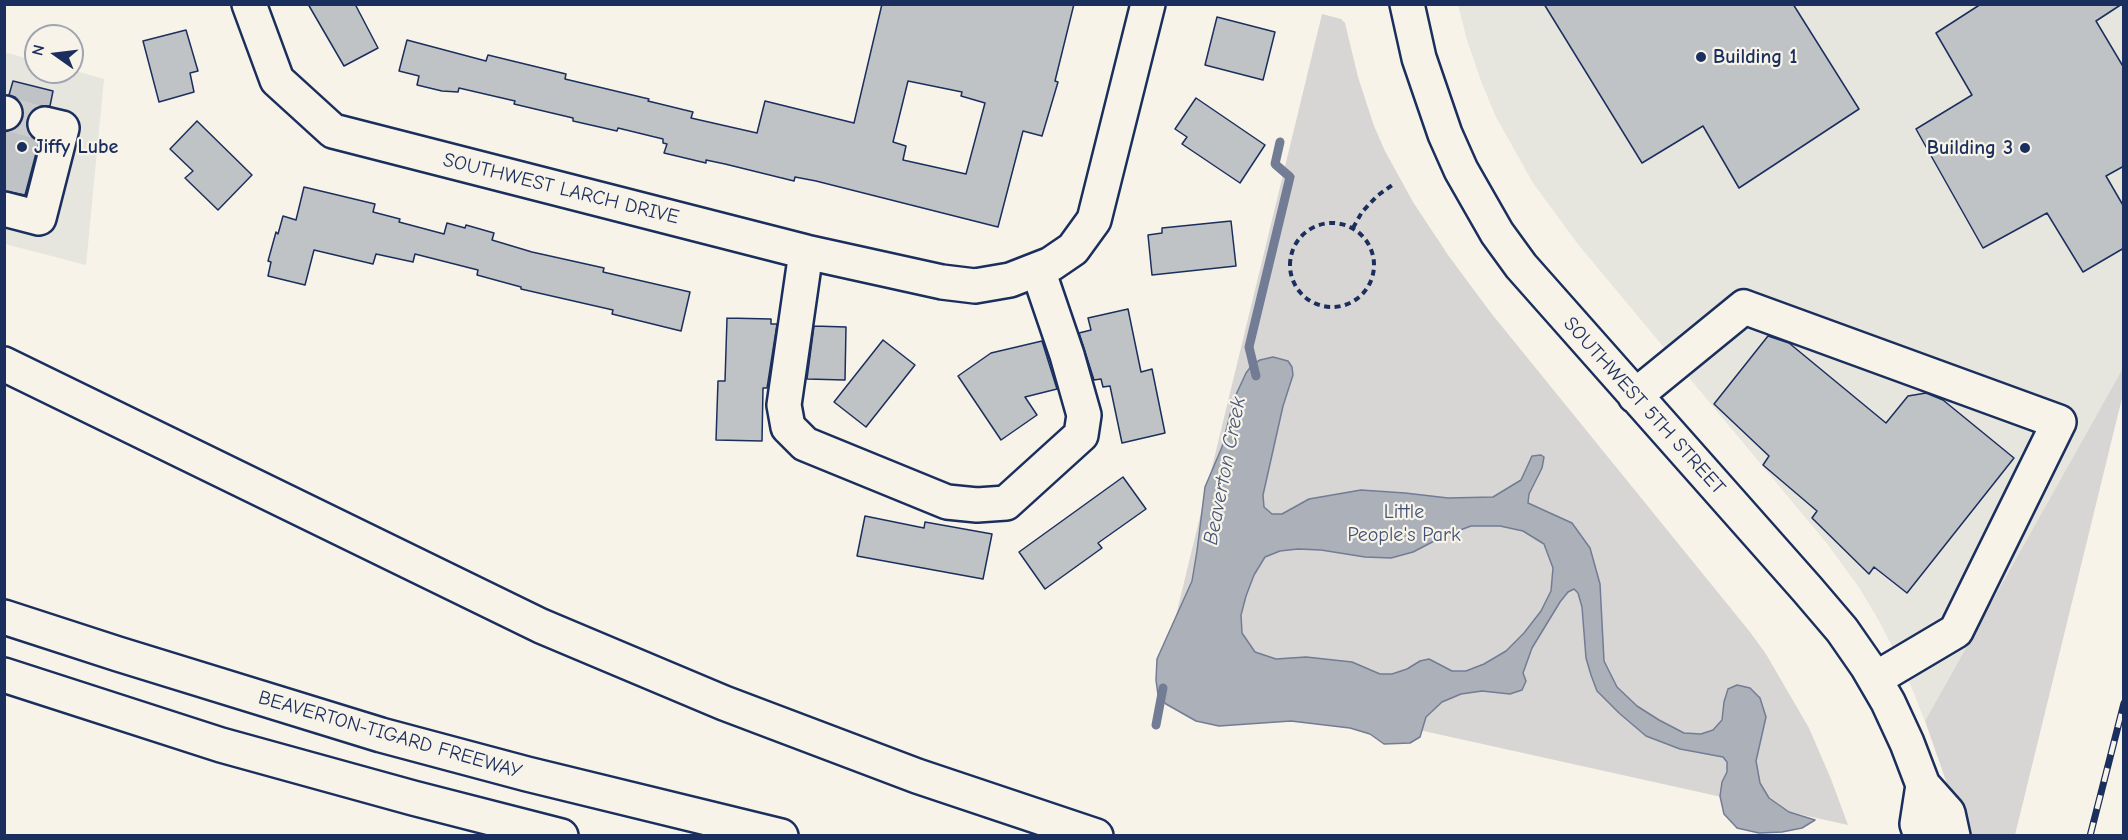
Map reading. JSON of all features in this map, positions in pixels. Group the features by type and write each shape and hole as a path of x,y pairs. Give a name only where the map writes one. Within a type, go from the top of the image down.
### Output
{"main road":[{"name":"SOUTHWEST LARCH DRIVE","path":"249,4 276,80 333,131 806,252 942,282 975,286 1010,280 1051,264 1073,249 1094,220 1148,4"},
{"name":"SOUTHWEST 5TH STREET","path":"1407,4 1419,58 1432,101 1461,170 1497,233 1521,266 1842,630 1875,679 1907,742 1923,785 1948,813 1953,836"},
{"path":"4,209 39,218 62,128 45,124"},
{"path":"806,252 784,405 788,427 805,444 947,502 976,505 1006,502 1081,435 1084,415 1067,355 1038,270"},
{"path":"1635,396 1744,307 2059,422 1956,631 1875,679"},
{"path":"4,364 541,626 735,707 917,776 1096,836"},
{"name":"BEAVERTON-TIGARD FREEWAY","path":"4,617 392,738 527,774 781,836"},
{"path":"4,675 232,748 561,836"},
{"name":"SOUTHWEST 5TH STREET","path":"1921,836 1917,824 1923,785"}],"path":[{"path":"1353,228 1362,212 1377,196 1395,183"},
{"path":"1328,223 1353,228 1366,239 1373,252 1375,264 1368,289 1359,298 1336,307 1311,302 1301,294 1294,283 1291,258 1295,246 1302,236 1314,227 1328,223"}],"shaded area":[{"path":"1458,5 2123,5 2123,368 1925,721 1904,669 1879,621 1860,589 1829,546 1577,243 1533,183 1496,117 1467,40"},
{"path":"4,52 24,58 24,84 84,84 84,73 104,79 86,265 5,244"}],"green space":[{"name":"Little People's Park","path":"1322,14 1341,19 1345,23 1358,77 1374,126 1413,202 1448,255 1491,313 1766,654 1809,728 1848,825 1162,673"},
{"path":"2123,368 2123,394 2015,835 1963,835 1925,721"}],"water":[{"path":"1273,357 1288,361 1293,375 1283,406 1263,495 1264,507 1272,514 1282,514 1309,499 1361,490 1448,498 1493,497 1521,480 1532,456 1541,455 1544,457 1542,468 1529,494 1528,503 1572,523 1590,548 1600,584 1604,661 1617,687 1637,706 1659,720 1684,733 1701,734 1713,730 1722,720 1728,689 1737,685 1750,688 1760,698 1766,717 1756,761 1760,783 1769,798 1789,812 1815,820 1802,828 1782,832 1759,833 1737,828 1724,814 1720,796 1722,782 1727,772 1727,762 1723,757 1680,749 1646,736 1597,691 1586,658 1582,607 1578,593 1574,589 1568,592 1560,602 1532,648 1523,673 1526,681 1522,690 1510,694 1482,691 1461,694 1442,702 1426,717 1420,737 1410,743 1384,744 1370,734 1350,728 1291,721 1219,726 1196,721 1166,704 1158,695 1157,659 1192,581 1205,487 1222,447 1234,399 1246,373 1260,360","holes":["1471,526 1500,526 1523,531 1544,544 1553,568 1551,591 1541,611 1524,633 1506,651 1484,664 1466,671 1452,671 1429,659 1392,674 1380,674 1352,662 1306,657 1276,659 1255,652 1242,633 1241,615 1246,596 1254,575 1265,557 1280,551 1298,549 1391,558 1413,552 1444,536"]}],"building":[{"path":"308,4 355,4 378,48 344,66"},
{"path":"882,4 1074,4 1055,81 1058,82 1042,136 1023,131 998,227 816,181 795,177 794,181 725,164 706,160 706,163 664,153 667,144 663,143 663,139 618,128 617,131 573,121 573,118 514,104 515,101 459,88 458,92 442,91 417,85 419,76 399,71 407,40 486,61 488,55 566,74 565,79 693,112 691,118 757,133 765,101 854,123","holes":["908,81 962,92 961,96 985,103 966,174 903,160 906,146 893,142"]},
{"name":"Building 1","path":"1544,4 1793,4 1859,109 1739,188 1703,126 1642,163"},
{"name":"Building 3","path":"1981,4 2122,4 2096,21 2124,68 2124,166 2106,176 2124,207 2124,248 2083,272 2047,213 1983,248 1916,129 1972,95 1936,33"},
{"path":"1217,17 1275,32 1263,80 1205,65"},
{"path":"186,30 198,71 190,73 194,92 159,102 143,41"},
{"name":"Jiffy Lube","path":"13,81 53,91 50,106 39,106 31,112 27,119 27,130 39,142 25,195 4,191 4,132 15,129 24,114 21,103 9,95"},
{"path":"1196,98 1265,145 1240,183 1182,144 1187,137 1175,129"},
{"path":"197,121 252,175 218,210 185,178 193,171 170,149"},
{"path":"304,187 375,204 373,212 400,219 399,222 444,234 447,223 465,228 466,225 494,233 492,240 532,252 604,268 603,272 690,292 681,331 612,314 613,310 521,289 521,287 477,275 478,270 415,254 413,262 376,254 373,264 314,250 305,285 268,276 271,262 268,261 276,232 278,234 283,216 296,220"},
{"path":"1231,221 1236,266 1152,275 1148,235 1162,233 1162,228"},
{"path":"1128,309 1141,372 1152,369 1165,433 1122,443 1110,386 1103,387 1101,379 1094,380 1079,333 1091,330 1088,318"},
{"path":"727,318 771,319 771,324 777,324 767,388 763,388 762,441 716,440 718,381 725,381"},
{"path":"814,326 846,327 845,380 807,379"},
{"path":"1768,336 1789,343 1886,423 1908,396 1926,393 1943,400 2014,458 1907,593 1874,567 1869,574 1812,518 1817,511 1763,465 1769,456 1714,404"},
{"path":"883,340 915,365 866,427 834,402"},
{"path":"1042,341 1057,389 1025,397 1037,415 1001,440 958,376 991,353"},
{"path":"1123,477 1146,509 1098,543 1102,548 1045,589 1019,552"},
{"path":"865,516 924,528 925,522 992,534 983,579 857,556"}],"waterway":[{"name":"Beaverton Creek","path":"1256,376 1249,347 1290,177 1275,164 1280,142"},
{"name":"Beaverton Creek","path":"1156,725 1163,688"}],"tunnel":[{"path":"5,113 45,124"}],"railway":[{"path":"2090,836 2124,703"}],"place":[{"name":"Building 1","path":"1701,57"},
{"name":"Jiffy Lube","path":"22,147"},
{"name":"Building 3","path":"2025,148"}]}
